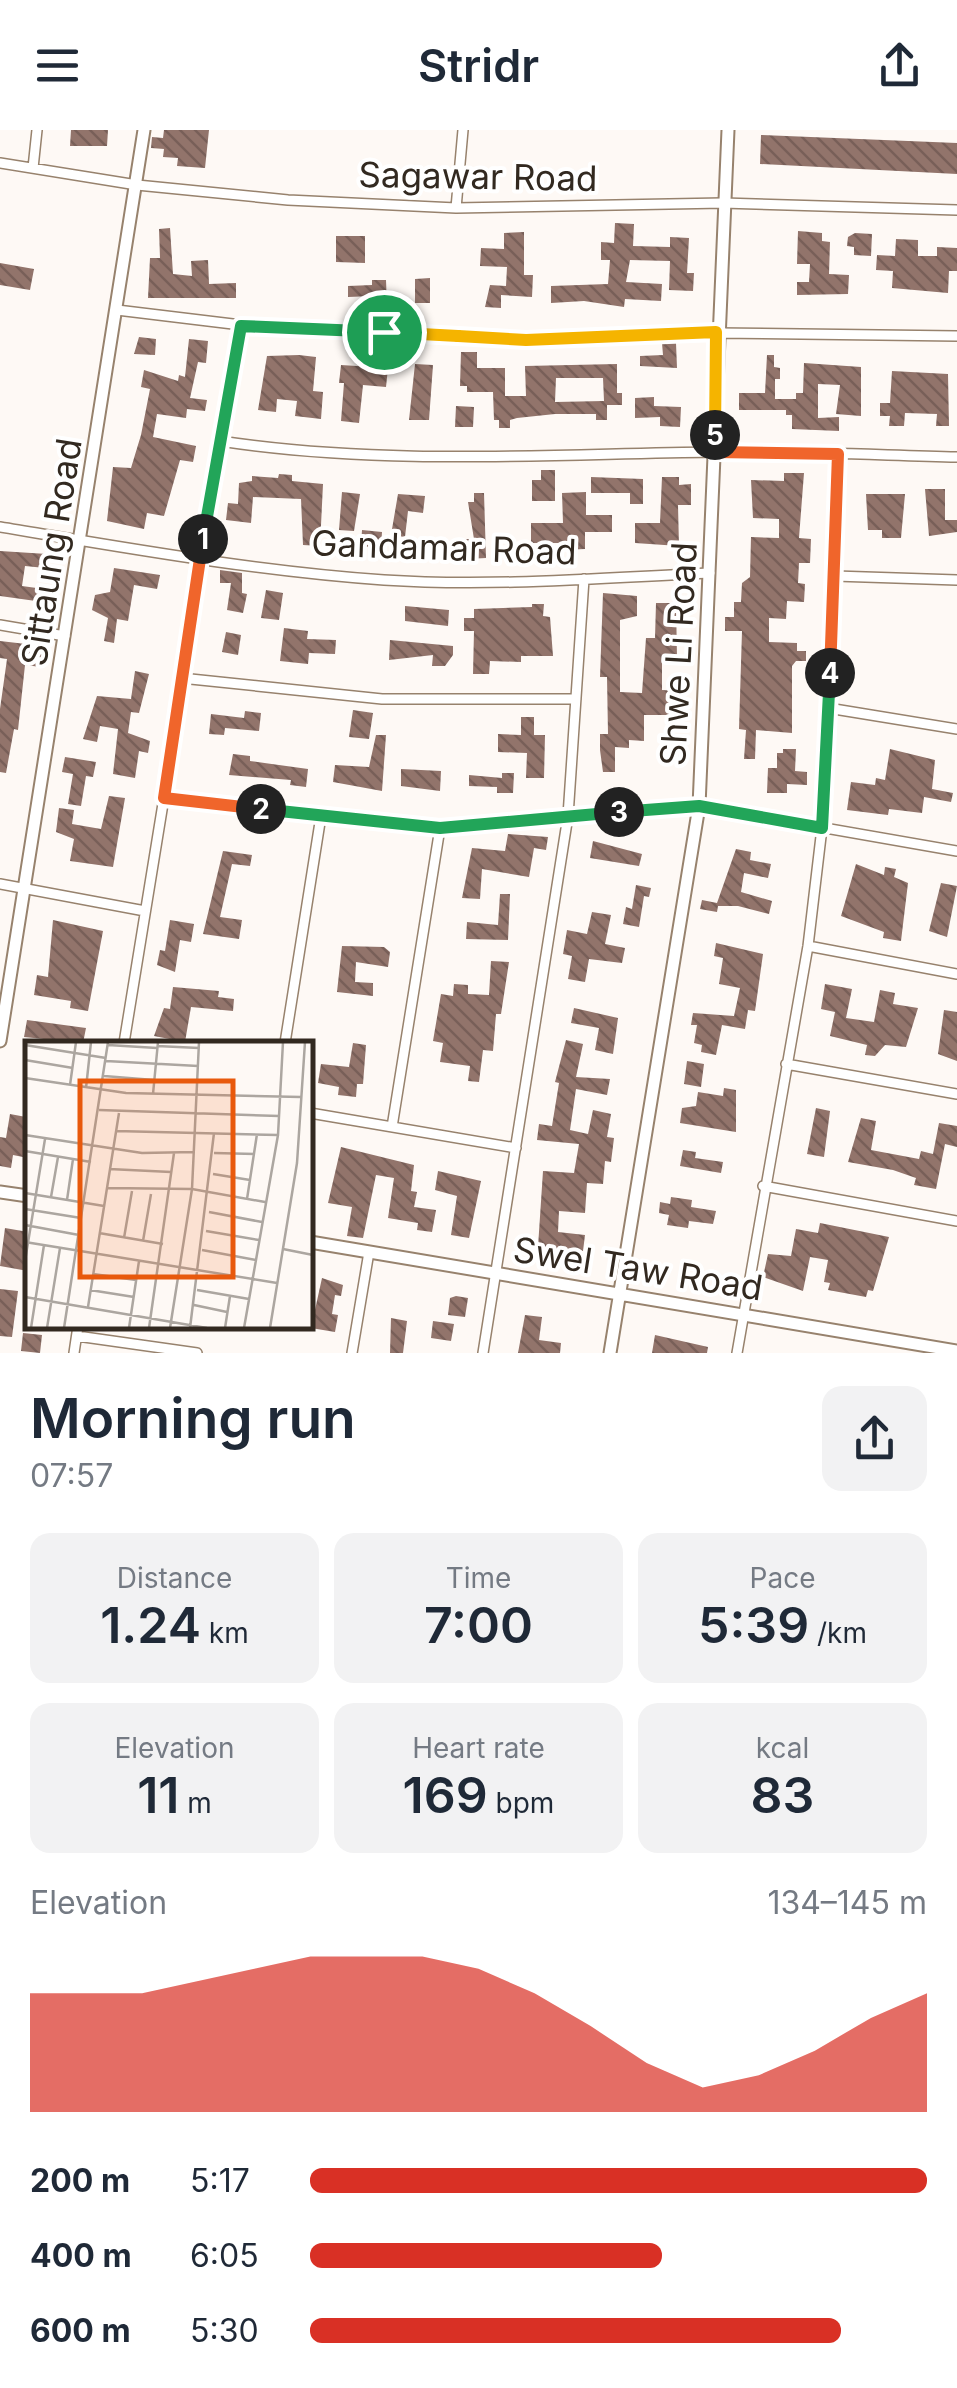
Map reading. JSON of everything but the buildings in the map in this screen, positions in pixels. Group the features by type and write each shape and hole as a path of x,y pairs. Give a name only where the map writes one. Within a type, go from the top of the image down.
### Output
{"street":[{"path":"33,168 38,130"},
{"name":"Sittaung Road","path":"0,1042 5,984 25,888 144,130"},
{"path":"456,208 463,130"},
{"name":"Shwe Li Road","path":"610,1353 699,806 715,452 716,332 728,130"},
{"name":"Sagawar Road","path":"0,163 137,185 288,200 456,208 724,204 957,210"},
{"path":"117,310 241,326 526,340 716,332 957,336"},
{"path":"124,1041 241,326"},
{"path":"220,441 300,453 458,459 715,452 957,457"},
{"path":"737,1353 763,1186 808,946 822,828 836,576 838,454"},
{"name":"Gandamar Road","path":"0,527 200,559 386,580 584,579 710,572"},
{"path":"836,576 957,580"},
{"path":"483,1353 568,816 584,579"},
{"path":"0,625 65,636"},
{"path":"182,678 382,698 576,698"},
{"path":"828,708 957,729"},
{"path":"164,798 440,828 699,806 957,851"},
{"path":"285,1041 321,816"},
{"path":"392,1127 440,828"},
{"path":"0,884 146,911"},
{"path":"808,946 957,974"},
{"path":"786,1064 957,1094"},
{"path":"312,1113 516,1148"},
{"path":"763,1186 957,1221"},
{"path":"0,1192 25,1196"},
{"name":"Swel Taw Road","path":"312,1242 957,1351"},
{"path":"352,1353 368,1252"},
{"path":"74,1353 77,1331 196,1353"}],"route":[{"path":"241,326 384,332 526,340 716,332 715,452 838,454 836,576 822,828 699,806 440,828 164,798 241,326"}]}
